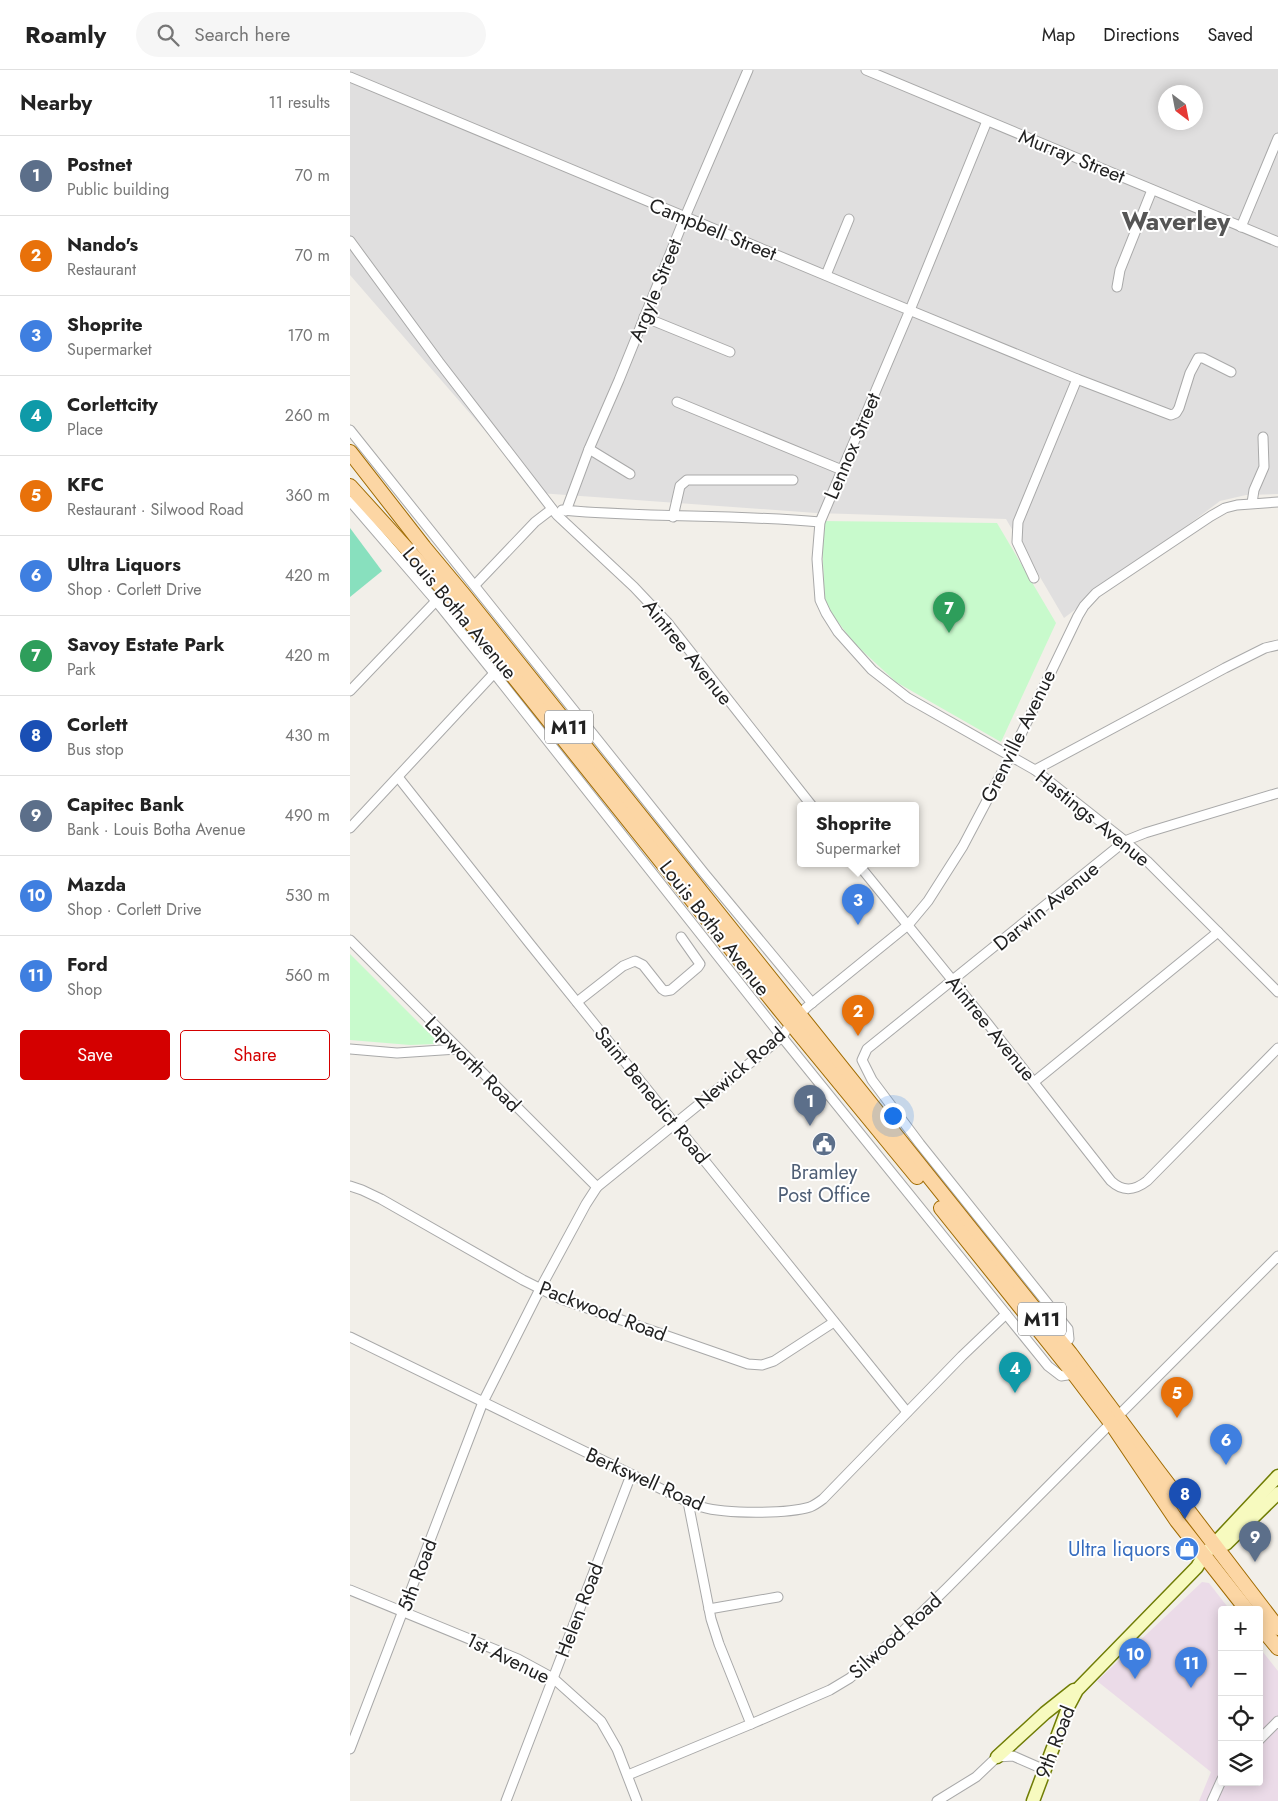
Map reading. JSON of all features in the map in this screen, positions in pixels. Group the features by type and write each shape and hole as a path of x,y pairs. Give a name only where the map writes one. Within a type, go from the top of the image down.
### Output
{"main road":[{"name":"Louis Botha Avenue","path":"350,452 424,547 504,665"},
{"name":"Louis Botha Avenue","path":"350,486 446,592 796,1019 914,1148 1064,1345 1203,1561 1243,1606"},
{"name":"Louis Botha Avenue","path":"796,1019 894,1150 1074,1374 1114,1420 1278,1628"},
{"path":"1216,1548 1278,1476"},
{"path":"997,1757 1045,1713 1081,1685 1216,1548 1278,1492"},
{"path":"1263,1629 1278,1648"},
{"name":"9th Road","path":"1033,1801 1068,1705 1081,1685"}],"street":[{"name":"Argyle Street","path":"566,510 684,217 748,70"},
{"name":"Murray Street","path":"866,70 1278,242"},
{"name":"Campbell Street","path":"350,77 1077,379 1172,415 1179,408 1190,372 1198,358 1203,358 1231,372"},
{"name":"Lennox Street","path":"552,509 673,517 789,519 820,522 910,310 986,121"},
{"path":"1241,227 1278,138"},
{"path":"1117,287 1120,270 1152,190"},
{"path":"826,274 849,218"},
{"name":"Aintree Avenue","path":"350,241 439,362 552,509 566,526 634,587 667,622 809,802"},
{"path":"644,317 730,352"},
{"path":"1034,578 1017,542 1018,522 1077,379"},
{"path":"677,402 842,470"},
{"name":"Louis Botha Avenue","path":"350,430 704,873 812,1003"},
{"path":"1252,503 1254,490 1264,467 1263,438"},
{"path":"589,449 630,474"},
{"path":"673,517 680,486 688,480 793,480"},
{"name":"Louis Botha Avenue","path":"350,501 436,601 504,665 782,1037 1053,1371 1061,1376 1074,1374"},
{"name":"Grenville Avenue","path":"796,1019 812,1003 908,925 928,901 950,867 1011,755 1072,628 1090,599 1119,576 1225,508 1252,503 1278,502"},
{"path":"475,585 531,526 552,509"},
{"name":"Hastings Avenue","path":"820,522 817,559 819,594 826,613 838,632 872,670 893,688 924,708 1035,770 1125,841 1278,992"},
{"path":"350,691 436,601"},
{"path":"1035,770 1225,668 1265,648 1278,645"},
{"path":"350,828 504,665"},
{"name":"Saint Benedict Road","path":"398,777 907,1412"},
{"name":"Darwin Avenue","path":"864,1053 902,1020 1125,841 1145,833 1278,793"},
{"name":"Aintree Avenue","path":"860,867 1034,1082 1111,1181 1118,1187 1126,1190 1138,1187 1147,1181 1278,1048"},
{"path":"1034,1082 1218,932"},
{"path":"577,1002 623,966 635,961 643,964 665,991 671,990 700,964 681,937"},
{"name":"Lapworth Road","path":"350,940 597,1187"},
{"name":"Newick Road","path":"484,1402 540,1289 597,1187 782,1037 796,1019"},
{"path":"350,1049 397,1053 457,1048"},
{"name":"Louis Botha Avenue","path":"864,1053 862,1060 864,1065 914,1148"},
{"path":"859,1090 872,1080"},
{"path":"882,1159 894,1150"},
{"name":"Packwood Road","path":"350,1186 388,1203 561,1299 756,1366 774,1361 834,1322"},
{"name":"Silwood Road","path":"628,1775 830,1690 857,1673 948,1588 1278,1256"},
{"name":"Berkswell Road","path":"350,1337 688,1502 702,1508 732,1512 786,1510 810,1506 823,1499 1006,1314"},
{"name":"5th Road","path":"350,1748 484,1402"},
{"name":"Helen Road","path":"506,1801 631,1475"},
{"path":"688,1502 709,1609 719,1644 751,1724"},
{"name":"1st Avenue","path":"350,1590 518,1658 553,1678 601,1721 613,1741 628,1775 636,1801"},
{"path":"709,1609 778,1597"},
{"path":"1263,1736 1278,1721"},
{"path":"937,1801 976,1777 997,1757 1013,1756 1045,1770"},
{"path":"1212,1801 1218,1786"}],"shaded area":[{"path":"350,70 1278,70 1278,494 1246,495 1220,501 1064,618 1006,519 816,513 539,493 350,275"},
{"path":"1202,1582 1209,1583 1227,1606 1218,1606 1218,1786 1263,1786 1263,1652 1278,1671 1278,1801 1199,1801 1211,1772 1097,1681"}],"green space":[{"path":"821,521 997,523 1056,623 1001,742 896,682 854,643 825,605"},
{"path":"350,528 382,571 350,597"},
{"path":"350,954 435,1039 435,1044 410,1045 350,1040"}],"place":[{"name":"Savoy Estate Park","path":"949,633"},
{"name":"Shoprite","path":"858,925"},
{"name":"Nando's","path":"858,1036"},
{"name":"Postnet","path":"810,1126"},
{"name":"Bramley Post Office","path":"824,1144"},
{"name":"Corlettcity","path":"1015,1393"},
{"name":"KFC","path":"1177,1418"},
{"name":"Ultra Liquors","path":"1226,1465"},
{"name":"Corlett","path":"1185,1519"},
{"name":"Ultra liquors","path":"1187,1549"},
{"name":"Capitec Bank","path":"1255,1562"},
{"name":"Mazda","path":"1135,1679"},
{"name":"Ford","path":"1191,1688"}],"district":[{"name":"Waverley","path":"1176,221"}]}
